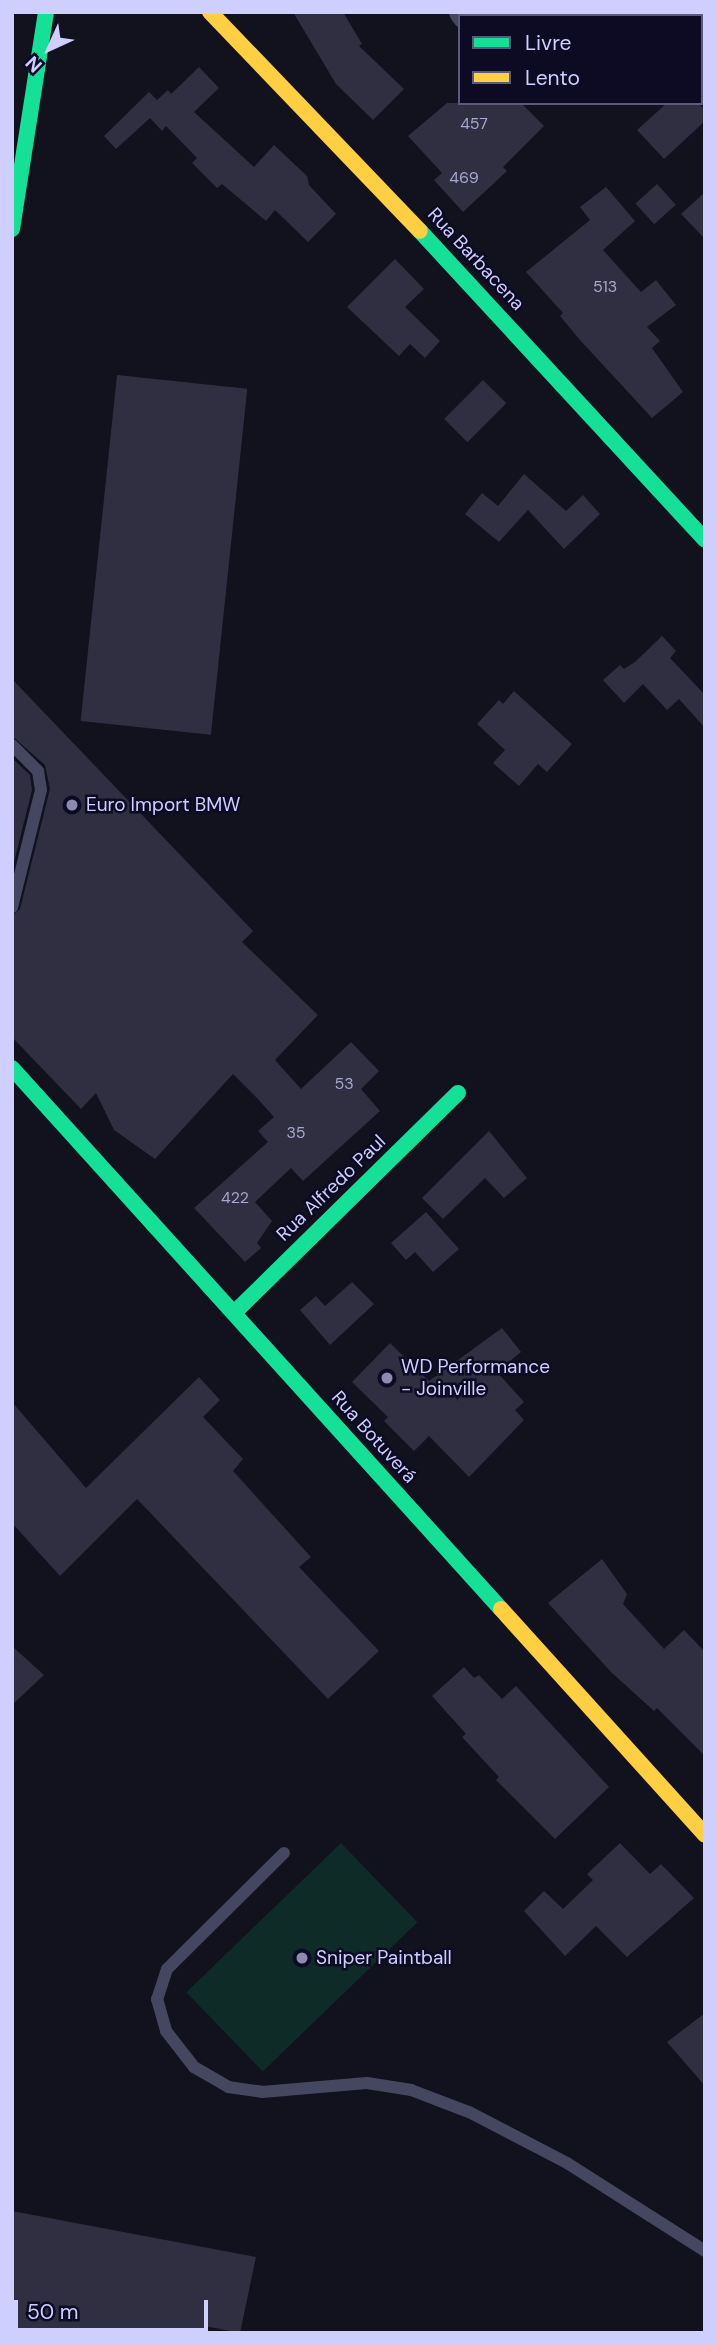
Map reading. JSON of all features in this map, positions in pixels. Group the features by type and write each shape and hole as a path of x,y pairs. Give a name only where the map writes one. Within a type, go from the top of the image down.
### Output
{"street":[{"path":"12,229 46,12"},
{"name":"Rua Barbacena","path":"210,12 466,278 705,540"},
{"name":"Rua Botuverá","path":"12,1068 705,1835"},
{"name":"Rua Alfredo Paul","path":"234,1313 458,1093"}],"lane":[{"path":"12,745 38,771 41,790 12,907"},
{"path":"284,1853 167,1969 157,1999 160,2010 166,2031 194,2067 228,2087 262,2092 367,2083 411,2090 469,2112 568,2163 705,2251"}],"green space":[{"name":"Sniper Paintball","path":"341,1843 417,1922 263,2071 186,1992"}],"building":[{"path":"293,12 343,12 362,44 359,46 404,89 373,120 336,84"},
{"path":"199,67 219,88 194,112 254,167 274,145 307,176 309,185 336,214 308,242 275,210 266,221 222,184 217,188 192,163 197,158 166,126 162,131 150,118 116,149 104,136 149,92 157,100 168,90 171,94"},
{"path":"447,103 523,105 544,126 503,167 507,171 463,212 434,180 442,173 408,136"},
{"path":"665,105 700,105 705,110 705,121 664,159 637,130"},
{"path":"657,184 676,205 654,224 635,203"},
{"path":"606,187 635,221 603,250 641,292 656,280 676,305 647,327 660,341 652,348 683,392 652,418 580,340 560,316 563,313 526,272 590,220 580,207"},
{"path":"705,192 705,239 681,214"},
{"path":"395,259 424,289 405,307 440,341 425,358 410,344 399,356 347,307"},
{"path":"117,375 247,389 211,735 81,721"},
{"path":"483,380 506,403 467,442 444,419"},
{"path":"524,474 566,511 583,495 600,514 564,549 528,510 499,542 465,514 482,493 498,506"},
{"path":"662,636 676,651 670,658 705,695 705,728 679,699 667,710 643,684 624,703 603,680 620,665 624,669 635,662"},
{"path":"12,679 253,931 242,942 318,1015 275,1060 301,1089 351,1042 379,1071 361,1089 380,1111 303,1181 291,1168 255,1202 272,1221 257,1243 261,1248 245,1262 194,1208 268,1142 258,1131 274,1117 233,1074 155,1159 114,1130 96,1093 81,1109 12,1037 12,916 20,909 50,789 45,765 12,736"},
{"path":"514,691 572,744 547,772 538,764 519,786 493,763 505,750 477,724 499,700 503,704"},
{"path":"12,758 30,775 32,790 12,870"},
{"path":"489,1131 527,1178 504,1198 485,1178 443,1219 422,1198"},
{"path":"426,1212 459,1249 433,1272 415,1252 406,1260 391,1243"},
{"path":"352,1282 374,1304 330,1345 300,1310 316,1296 325,1306"},
{"path":"502,1328 521,1352 497,1372 524,1402 515,1410 524,1420 469,1477 429,1436 414,1451 384,1421 388,1417 352,1382 390,1343 429,1381"},
{"path":"199,1377 220,1400 203,1417 243,1459 233,1471 311,1557 299,1567 379,1651 328,1699 137,1499 60,1576 12,1523 12,1402 86,1488"},
{"path":"602,1559 627,1594 623,1604 664,1649 684,1630 705,1652 705,1756 657,1708 654,1711 611,1672 548,1603"},
{"path":"12,1646 44,1675 12,1705"},
{"path":"464,1667 474,1678 479,1675 502,1699 516,1686 609,1787 555,1839 496,1780 499,1777 462,1737 466,1734 432,1696"},
{"path":"620,1843 650,1874 661,1864 694,1898 627,1957 596,1926 565,1956 524,1911 544,1891 563,1909 593,1880 587,1874"},
{"path":"705,2013 705,2086 667,2042"},
{"path":"12,2211 256,2257 240,2333 205,2326 204,2333 12,2333"}],"traffic: fast":[{"path":"12,229 46,12"},
{"path":"420,231 705,540"},
{"path":"12,1068 501,1609"},
{"path":"234,1313 458,1093"}],"traffic: slow":[{"path":"210,12 420,231"},
{"path":"501,1609 705,1835"}],"place":[{"name":"Euro Import BMW","path":"72,805"},
{"name":"WD Performance - Joinville","path":"387,1378"},
{"name":"Sniper Paintball","path":"302,1958"}]}
